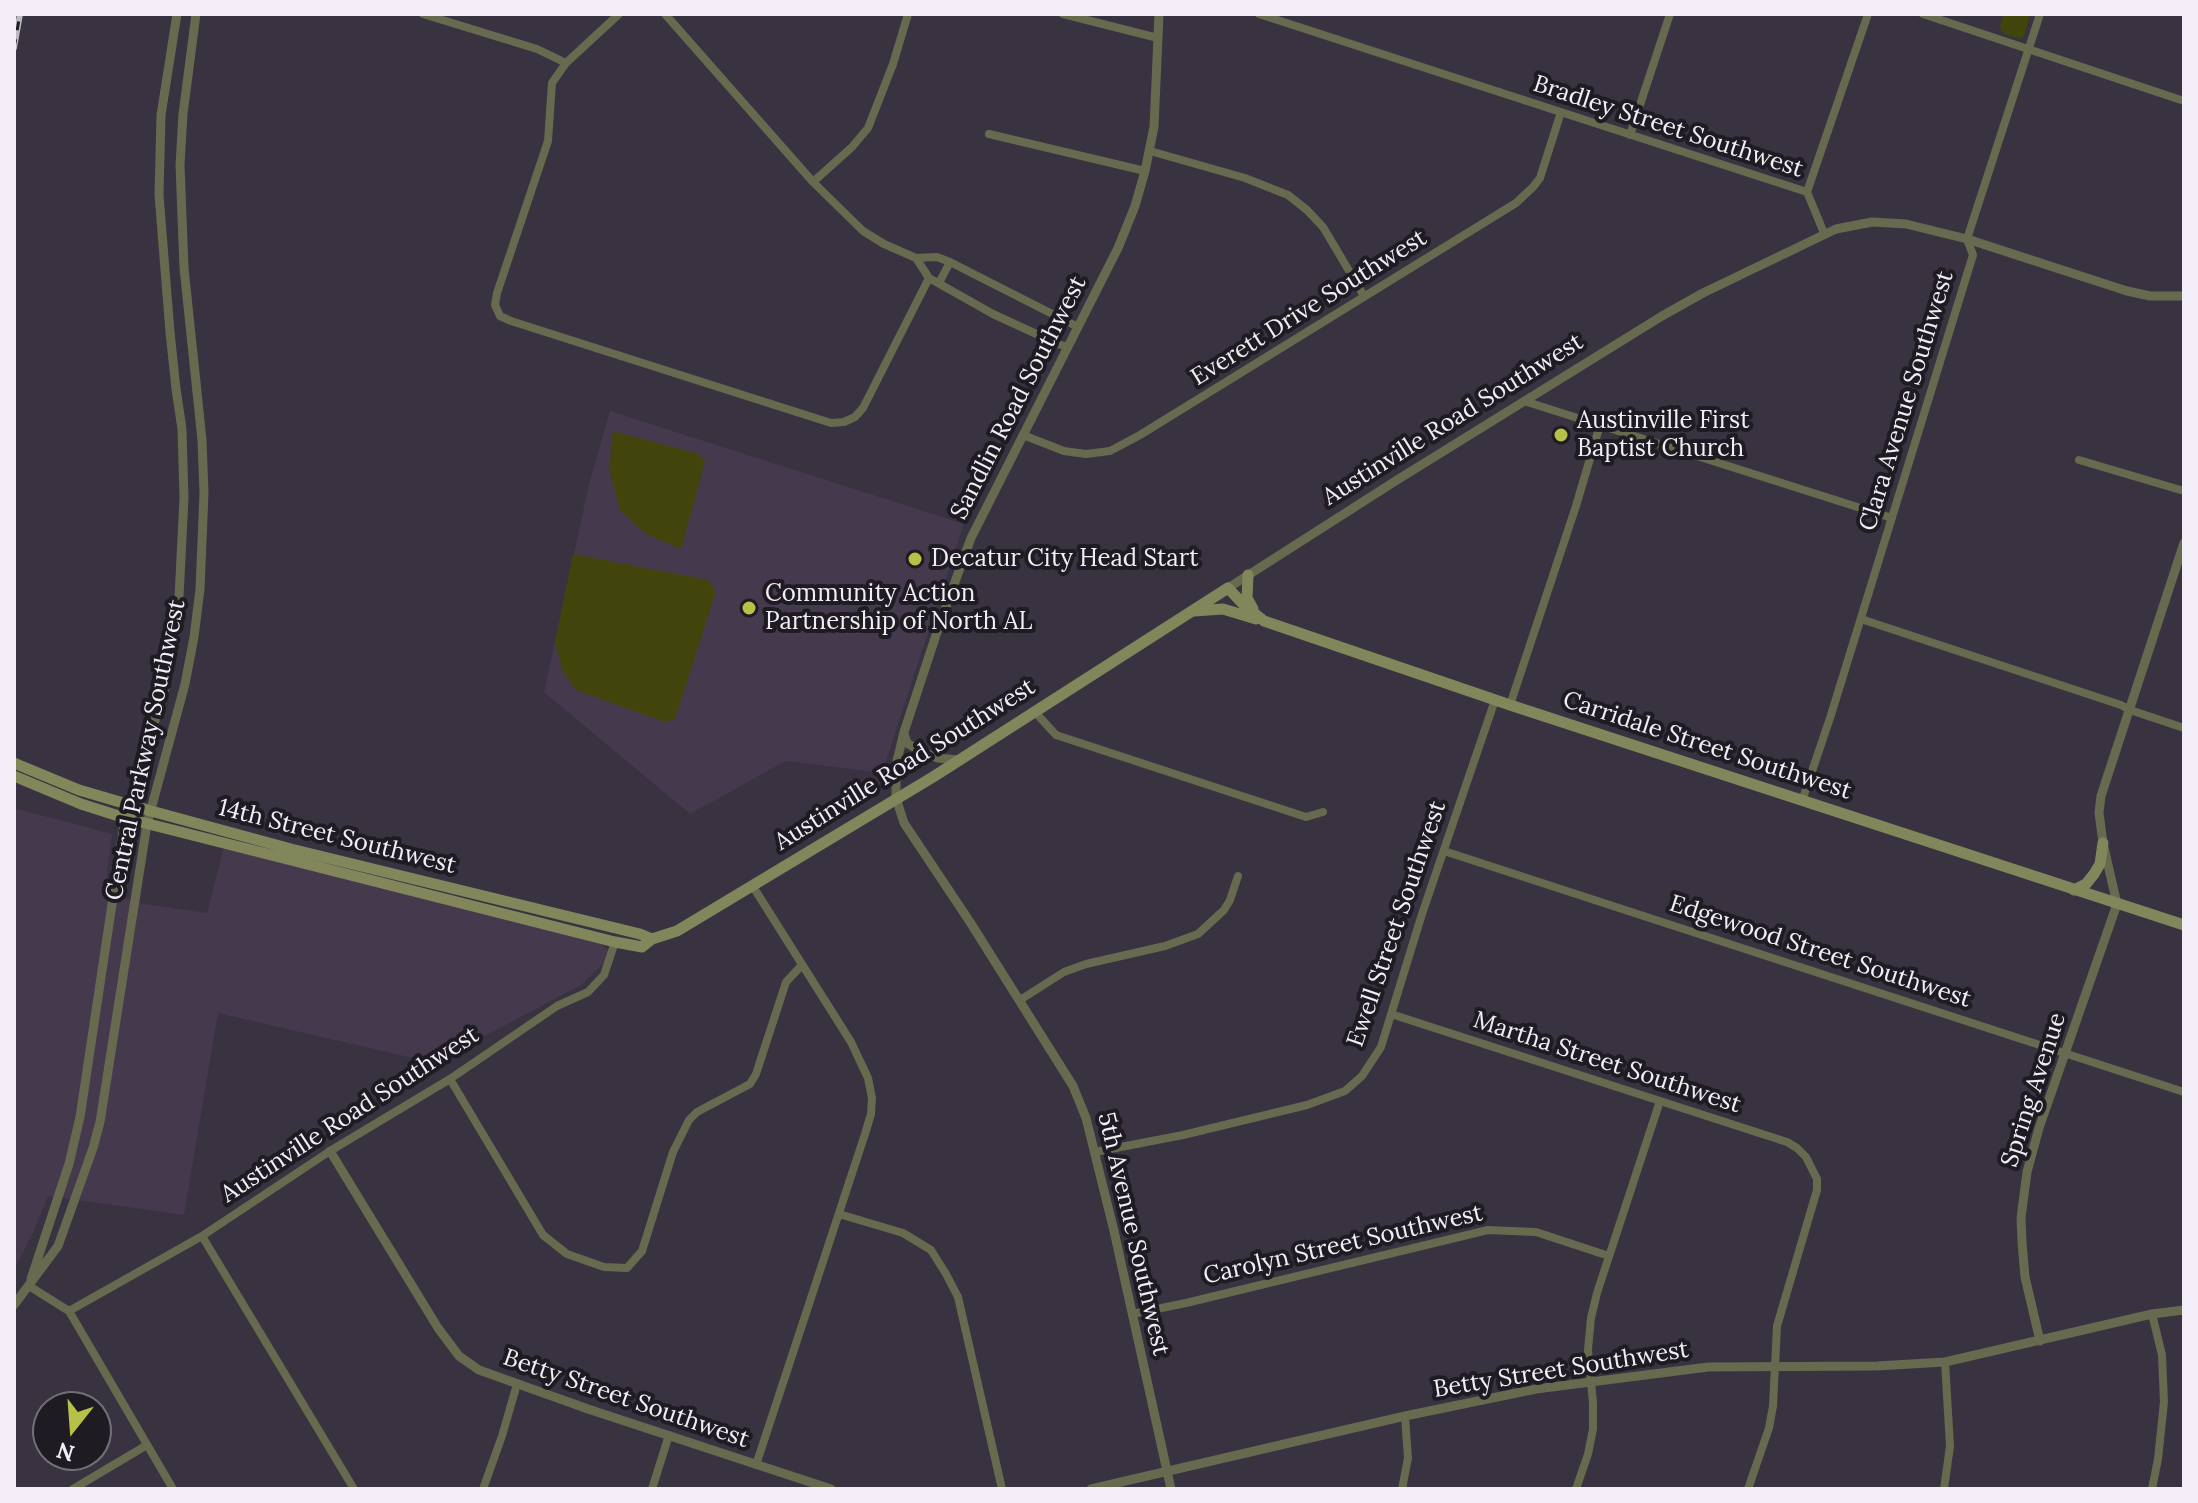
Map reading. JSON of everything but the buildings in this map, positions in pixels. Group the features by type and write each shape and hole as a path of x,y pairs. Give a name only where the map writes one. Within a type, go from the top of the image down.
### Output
{"main road":[{"path":"1248,575 1247,598 1264,621"},
{"name":"Carridale Street Southwest","path":"1228,588 1264,621 1510,705 2184,925"},
{"name":"Austinville Road Southwest","path":"615,942 642,947 652,939 677,931 958,760 1228,588"},
{"path":"1194,611 1223,609 1264,621"},
{"name":"14th Street Southwest","path":"14,763 79,790 129,805 149,818 615,942"},
{"name":"14th Street Southwest","path":"14,776 81,804 125,818 149,818 291,849 652,939"},
{"path":"2074,890 2086,884 2094,874 2102,858 2103,843"}],"street":[{"name":"Central Parkway Southwest","path":"29,1286 69,1164 80,1117 125,818 165,688 179,597 182,429 174,375 159,195 161,115 177,14"},
{"name":"Central Parkway Southwest","path":"14,1305 58,1246 100,1122 149,818 185,684 200,589 204,493 202,440 184,268 180,165 196,14"},
{"path":"423,14 537,49 566,63"},
{"path":"619,14 566,63 552,83 548,141 497,293 495,305 500,316 831,423 844,422 855,417 863,408 929,278"},
{"path":"665,14 813,182 863,231 916,258 937,257 950,262 1078,327"},
{"path":"813,182 868,128 893,64 908,14"},
{"path":"1063,14 1158,38"},
{"name":"Sandlin Road Southwest","path":"896,798 897,761 904,732 971,538 1118,248 1135,206 1150,151 1155,116 1159,14"},
{"name":"Bradley Street Southwest","path":"1259,14 1807,192 1824,233"},
{"path":"1630,135 1670,14"},
{"path":"1807,192 1868,14"},
{"path":"1923,14 2184,101"},
{"name":"Clara Avenue Southwest","path":"1802,801 1973,255 1967,239 2040,14"},
{"name":"Everett Drive Southwest","path":"1023,435 1075,453 1098,454 1110,451 1202,397 1525,196 1545,167 1561,112"},
{"path":"989,134 1145,171"},
{"path":"1150,151 1245,178 1288,195 1323,227 1364,296"},
{"path":"1824,233 1848,226 1883,222 1920,226 2127,291 2150,296 2184,296"},
{"name":"Austinville Road Southwest","path":"1228,588 1662,316 1824,233"},
{"path":"916,258 929,278 993,314 1068,347"},
{"path":"939,283 950,262"},
{"path":"1524,401 1892,518"},
{"path":"1510,705 1600,425"},
{"path":"2079,460 2184,491"},
{"path":"2117,904 2103,843 2099,813 2101,796 2184,543"},
{"path":"1861,619 2184,728"},
{"name":"Ewell Street Southwest","path":"1095,1152 1160,1140 1318,1102 1345,1091 1362,1076 1381,1047 1495,700"},
{"path":"1035,712 1056,735 1306,817 1323,812"},
{"path":"904,732 907,743 920,751 938,758 958,760"},
{"name":"5th Avenue Southwest","path":"896,798 904,823 1020,1000 1073,1086 1086,1118 1171,1489"},
{"name":"Edgewood Street Southwest","path":"1444,851 2184,1092"},
{"path":"1020,1000 1064,972 1097,961 1165,946 1198,934 1224,910 1238,876"},
{"path":"752,885 851,1042 868,1078 872,1098 871,1114 756,1465"},
{"name":"Spring Avenue","path":"2040,1341 2025,1277 2022,1242 2027,1172 2117,904"},
{"name":"Austinville Road Southwest","path":"69,1311 202,1236 330,1151 450,1079 557,1006 588,992 604,975 615,942"},
{"path":"450,1079 543,1235 567,1254 604,1267 627,1268 642,1251 673,1152 689,1120 697,1112 750,1084 786,982 802,965"},
{"name":"Martha Street Southwest","path":"1391,1014 1787,1142 1797,1148 1806,1157 1817,1179 1817,1190 1777,1326 1775,1366"},
{"path":"1576,1489 1591,1442 1593,1403 1588,1350 1591,1318 1660,1101"},
{"name":"Betty Street Southwest","path":"330,1151 438,1328 459,1356 479,1370 831,1489"},
{"path":"839,1214 903,1233 931,1250 946,1274 958,1297 1002,1489"},
{"name":"Carolyn Street Southwest","path":"1132,1314 1488,1230 1536,1232 1609,1256"},
{"path":"202,1236 354,1489"},
{"path":"29,1286 69,1311 173,1489"},
{"name":"Betty Street Southwest","path":"1091,1489 1510,1393 1708,1367 1906,1366 1945,1362 2152,1314 2184,1310"},
{"path":"2152,1314 2162,1355 2164,1402 2152,1489"},
{"path":"1944,1489 1950,1446 1945,1362"},
{"path":"1748,1489 1769,1428 1775,1366"},
{"path":"483,1489 517,1384"},
{"path":"1402,1489 1408,1458 1405,1416"},
{"path":"652,1489 669,1435"},
{"path":"73,1489 147,1445"}],"shaded area":[{"name":"Community Action Partnership of North AL","path":"610,411 964,524 882,773 786,761 690,814 544,692 589,484"},
{"path":"14,808 112,834 105,892 144,904 207,913 224,847 600,943 612,955 581,985 434,1063 218,1013 184,1215 48,1196 14,1270"}],"green space":[{"path":"2004,14 2030,14 2021,39 2004,34 2001,30"},
{"path":"613,431 699,454 705,462 681,549 646,534 620,510 609,468"},
{"path":"573,554 708,580 716,591 675,719 665,722 576,690 562,670 555,642"}],"railway":[{"path":"14,48 20,14"}],"place":[{"name":"Austinville First Baptist Church","path":"1561,435"},
{"name":"Decatur City Head Start","path":"915,559"},
{"name":"Community Action Partnership of North AL","path":"749,608"}]}
